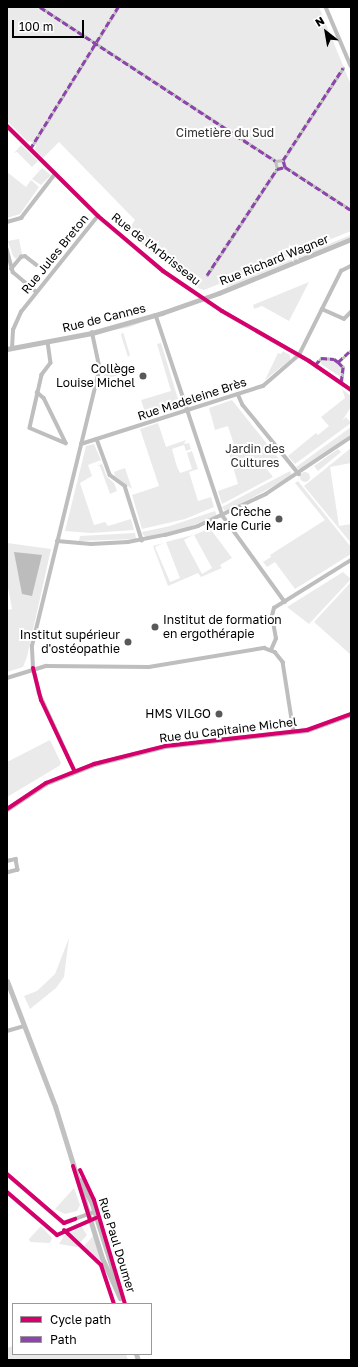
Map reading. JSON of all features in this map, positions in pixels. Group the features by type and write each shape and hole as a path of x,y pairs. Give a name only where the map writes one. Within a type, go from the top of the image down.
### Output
{"main road":[{"name":"Rue du Capitaine Michel","path":"7,806 46,783 74,770 165,746 294,732 326,725 351,714"},
{"name":"Rue du Capitaine Michel","path":"7,810 19,800"},
{"name":"Rue Paul Doumer","path":"7,981 52,1098 102,1258 120,1298"},
{"name":"Rue Paul Doumer","path":"73,1166 94,1212 121,1303"}],"street":[{"path":"40,7 275,161 283,160"},
{"path":"30,149 118,7"},
{"path":"326,7 351,65"},
{"path":"343,68 283,160 285,167 351,210"},
{"name":"Rue de l'Arbrisseau","path":"7,126 98,216 163,271 204,299 300,355 351,390"},
{"path":"275,161 277,169"},
{"path":"207,275 277,169 285,167"},
{"path":"7,222 21,218 55,174"},
{"name":"Rue Jules Breton","path":"10,349 16,323 37,292 98,216"},
{"name":"Rue Richard Wagner","path":"204,299 351,239"},
{"path":"7,249 11,269 37,292"},
{"path":"11,269 21,257 25,256 37,265"},
{"path":"300,355 342,271 351,266"},
{"name":"Rue de Cannes","path":"10,349 92,333 156,315 204,299"},
{"path":"322,309 344,319 351,312"},
{"path":"156,315 223,516 285,602"},
{"path":"74,770 42,700 33,668 33,638 99,372 92,333"},
{"path":"37,392 44,398 66,443 30,428 37,392 42,375 51,363 48,342"},
{"path":"338,362 351,350"},
{"name":"Rue Madeleine Brès","path":"81,444 263,386 300,355"},
{"path":"315,365 321,358 334,359 343,367 341,383"},
{"path":"238,394 243,405 299,474"},
{"path":"57,541 98,544 142,540 185,530 223,516 299,474 351,437"},
{"path":"97,439 109,474 125,486 142,540"},
{"path":"271,650 276,639 272,612 285,602 351,560"},
{"path":"7,678 33,668 65,665 111,669 149,668 251,649 271,650 279,655 283,662 294,732"},
{"path":"7,861 16,859 18,870 7,873"},
{"path":"7,1031 24,1026"},
{"path":"7,1174 64,1223 94,1212"},
{"path":"7,1192 57,1235 96,1218"}],"green space":[{"name":"Cimetière du Sud","path":"7,7 319,7 351,85 351,231 204,290 198,288 127,232 135,220 59,142 43,158 35,150 36,145 30,141 28,142 7,121"},
{"path":"21,145 38,161 32,167 17,152 14,153"},
{"path":"42,168 51,175 41,185 32,179"},
{"path":"7,172 26,187 31,180 39,187 20,214 7,218"},
{"path":"351,235 351,237 225,288 228,285"},
{"path":"19,239 22,254 16,259 13,256 8,241"},
{"path":"309,282 289,321 262,306 254,309 253,305"},
{"path":"150,319 130,327 103,332 130,325"},
{"path":"123,332 130,355 128,357 121,335"},
{"path":"161,343 178,399 174,400 176,406 146,415 141,400 171,391 157,344"},
{"path":"283,351 290,355 290,360 265,380 278,353 281,354"},
{"path":"321,359 334,359 342,367 342,378 321,364"},
{"path":"121,365 126,373 104,379 104,375"},
{"path":"342,389 351,396 351,407 342,421 346,417 351,423 295,464 288,456 316,433 318,435 329,426 321,417 345,398"},
{"name":"Jardin des Cultures","path":"232,400 279,459 266,468 273,477 222,504 218,491 238,484 229,453 236,451 228,426 215,430 209,408"},
{"path":"158,423 166,447 186,440 184,444 189,443 191,449 186,451 184,445 172,449 177,467 180,473 192,469 187,453 192,451 198,469 189,472 198,501 211,497 214,507 185,519 142,529 132,495 159,486 140,429"},
{"path":"351,427 351,434 326,453 300,470 296,467"},
{"path":"94,444 101,460 88,465 92,476 80,483 94,525 105,522 108,526 131,519 134,530 91,533 65,531 86,446"},
{"name":"Jardin des Cultures","path":"351,448 351,463 330,467 339,526 351,524 351,543 304,486"},
{"path":"338,449 341,452 318,471 314,466"},
{"path":"102,464 107,477 114,483 117,491 110,494 100,466 97,466"},
{"path":"125,468 132,489 115,476 114,472"},
{"path":"290,471 292,476 228,511 224,510 222,507"},
{"path":"305,472 310,477 305,482 300,477"},
{"path":"298,481 351,547 351,554 295,589 275,562 267,567 263,562 271,557 270,555 325,520 295,483"},
{"path":"215,511 217,516 186,528 147,537 143,535 142,532 170,526"},
{"path":"220,524 212,531 232,558 220,565 222,568 201,577 198,573 168,586 153,546 164,543 155,547 170,582 180,578 166,542 193,535 184,540 202,574 212,568 194,535"},
{"path":"135,533 136,539 79,541 80,536"},
{"path":"7,543 51,549 27,657 23,667 7,672 7,610 12,609 7,582"},
{"path":"343,572 351,579 309,624 287,607"},
{"path":"351,582 351,655 314,622"},
{"path":"50,740 61,763 59,766 7,797 7,762"},
{"path":"69,938 64,977 56,988 30,1009 24,996 37,991 55,974"},
{"path":"74,1188 80,1205 77,1211 65,1214 55,1209"},
{"path":"41,1226 52,1238 50,1243 30,1242 29,1239"},
{"path":"82,1227 87,1235 80,1243 69,1233"},
{"path":"65,1234 78,1246 77,1247 59,1244"},
{"path":"93,1236 101,1259 99,1260 84,1246"},
{"path":"12,1346 12,1355 126,1355 128,1360 7,1360 7,1348"}],"shaded area":[{"path":"14,552 42,555 32,596 22,594"}],"marked path":[{"path":"40,7 275,161"},
{"path":"30,149 118,7"},
{"path":"207,275 277,169 285,167 283,160 343,68"},
{"path":"285,167 351,210"},
{"path":"315,365 321,358 334,359 338,362 351,350"},
{"path":"338,362 343,367 341,383"}],"cycle path":[{"path":"7,126 98,216 163,271 222,311 309,361 351,390"},
{"path":"33,668 41,700 74,770"},
{"path":"7,809 46,783 94,764 165,746 307,730 351,714"},
{"path":"73,1166 90,1220"},
{"path":"80,1170 94,1200 125,1303"},
{"path":"7,1174 64,1223 75,1219"},
{"path":"7,1192 57,1235 96,1218"},
{"path":"64,1230 101,1265 114,1303"}],"place":[{"name":"Collège Louise Michel","path":"143,376"},
{"name":"Crèche Marie Curie","path":"279,519"},
{"name":"Institut de formation en ergothérapie","path":"155,627"},
{"name":"Institut supérieur d'ostéopathie","path":"128,642"},
{"name":"HMS VILGO","path":"219,714"}]}
